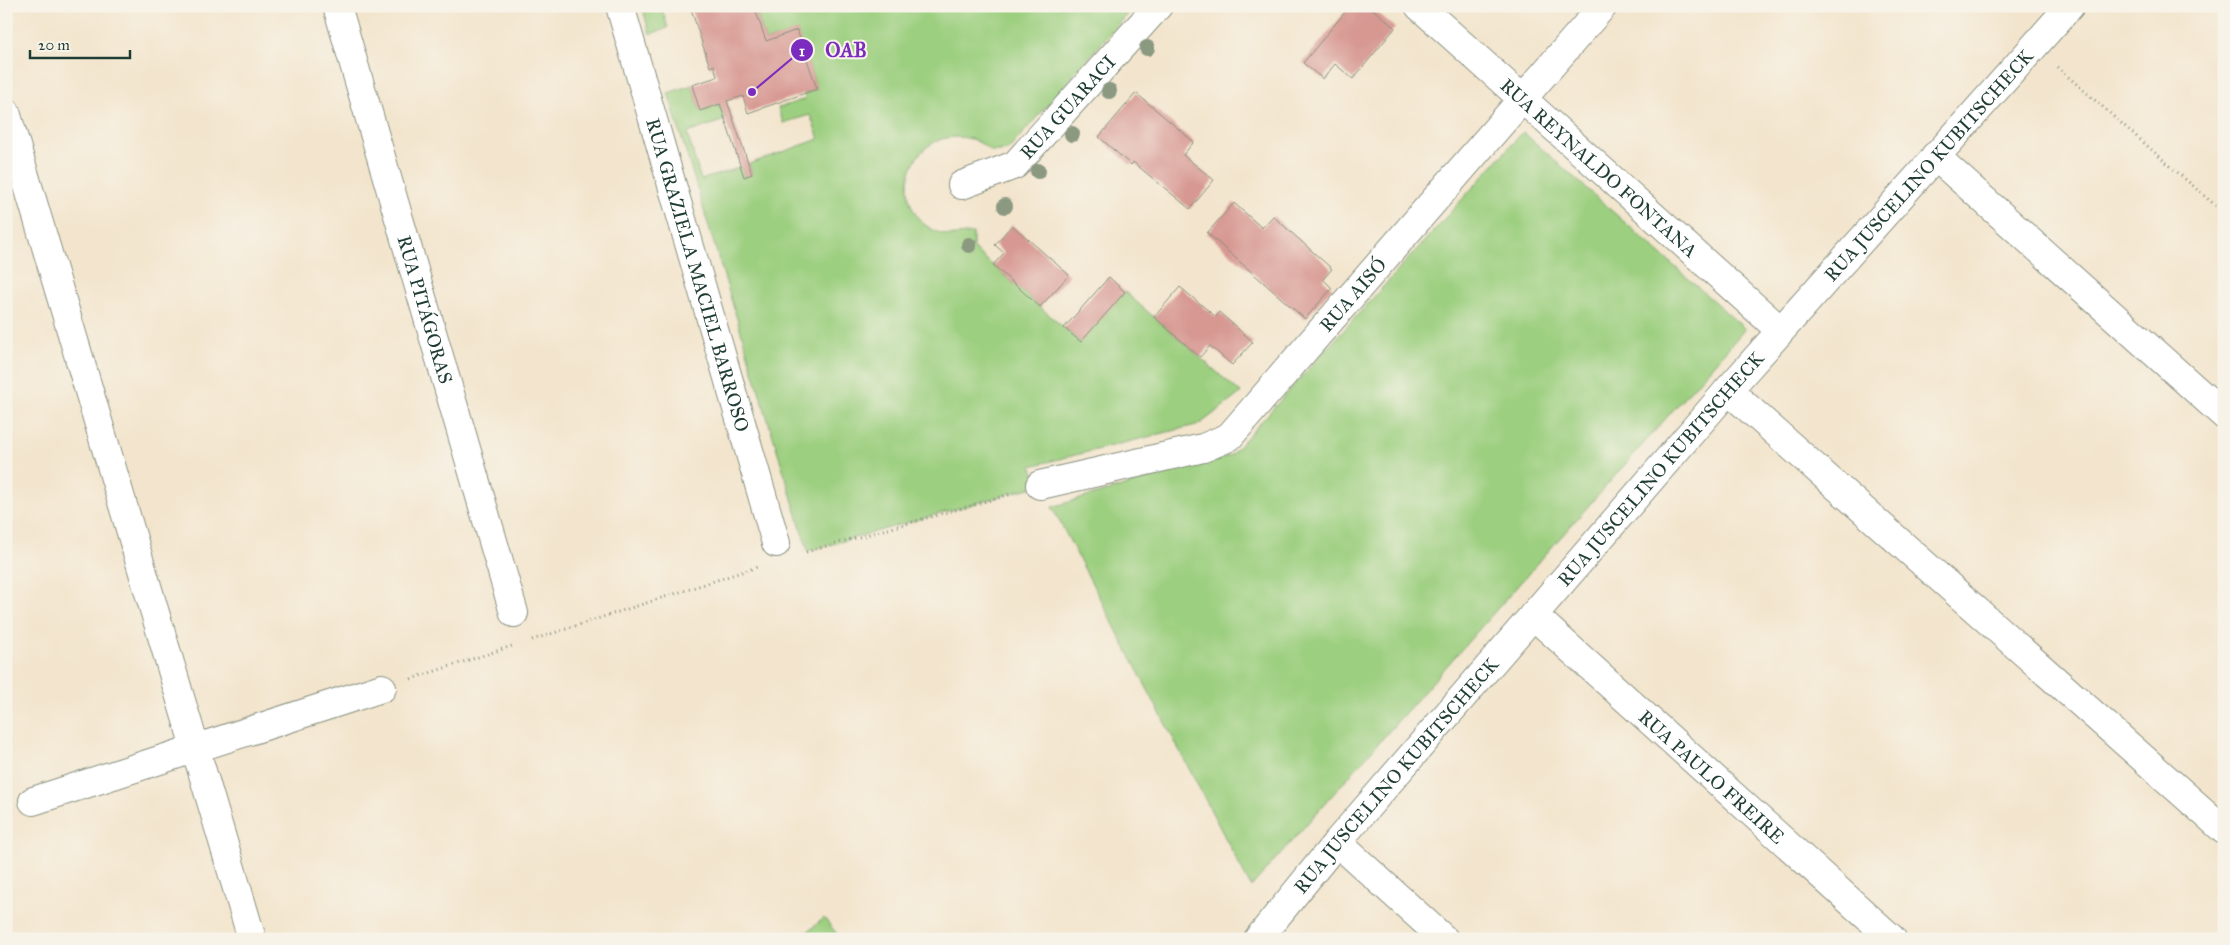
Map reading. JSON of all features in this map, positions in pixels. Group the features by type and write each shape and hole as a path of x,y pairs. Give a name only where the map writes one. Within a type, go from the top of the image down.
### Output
{"street":[{"name":"RUA PITÁGORAS","path":"338,6 514,613"},
{"name":"RUA GRAZIELA MACIEL BARROSO","path":"620,6 779,551"},
{"name":"RUA GUARACI","path":"962,185 1015,165 1158,6"},
{"name":"RUA REYNALDO FONTANA","path":"1420,6 1780,330"},
{"name":"RUA AISÓ","path":"1040,486 1203,448 1229,437 1603,6"},
{"name":"RUA JUSCELINO KUBITSCHECK","path":"1258,939 1337,842 1780,330 2070,6"},
{"path":"6,112 197,748 252,939"},
{"path":"1935,156 2224,414"},
{"path":"1728,390 2224,830"},
{"name":"RUA PAULO FREIRE","path":"1533,615 1892,939"},
{"path":"33,801 382,688"},
{"path":"1337,842 1444,939"}],"path":[{"path":"2034,46 2224,213"},
{"path":"382,688 779,551 1040,486"}],"green space":[{"path":"642,6 661,6 668,28 650,34"},
{"path":"754,6 1134,6 1008,150 992,151 976,141 959,137 946,138 930,145 918,156 911,170 908,185 910,200 916,215 927,226 947,235 973,233 973,248 1080,342 1125,292 1241,393 1200,424 1031,466 1040,485 808,551 668,93 692,85 700,111 720,104 725,120 687,133 701,180 741,167 744,177 752,174 749,164 819,139 810,115 783,123 778,108 805,99 804,94 817,89 797,31 766,41"},
{"path":"1523,132 1745,329 1251,887 1052,507 1231,455"},
{"path":"824,918 841,939 799,939"}],"building":[{"path":"690,6 754,6 766,41 797,30 817,89 748,113 743,96 727,101 752,174 744,177 720,104 700,111 692,85 717,77 714,65 710,67"},
{"path":"1350,6 1369,6 1395,28 1353,79 1335,64 1323,79 1303,63"},
{"path":"1136,93 1194,142 1183,155 1214,180 1190,209 1133,162 1131,165 1099,137"},
{"path":"1234,203 1262,228 1273,216 1332,269 1323,279 1332,288 1305,319 1207,233"},
{"path":"1012,225 1069,275 1040,307 993,265 1004,253 995,245"},
{"path":"1109,277 1125,292 1081,342 1064,328"},
{"path":"1180,287 1216,317 1219,312 1253,342 1232,365 1210,346 1200,357 1154,317"}],"place":[{"name":"OAB","path":"752,92"}]}
